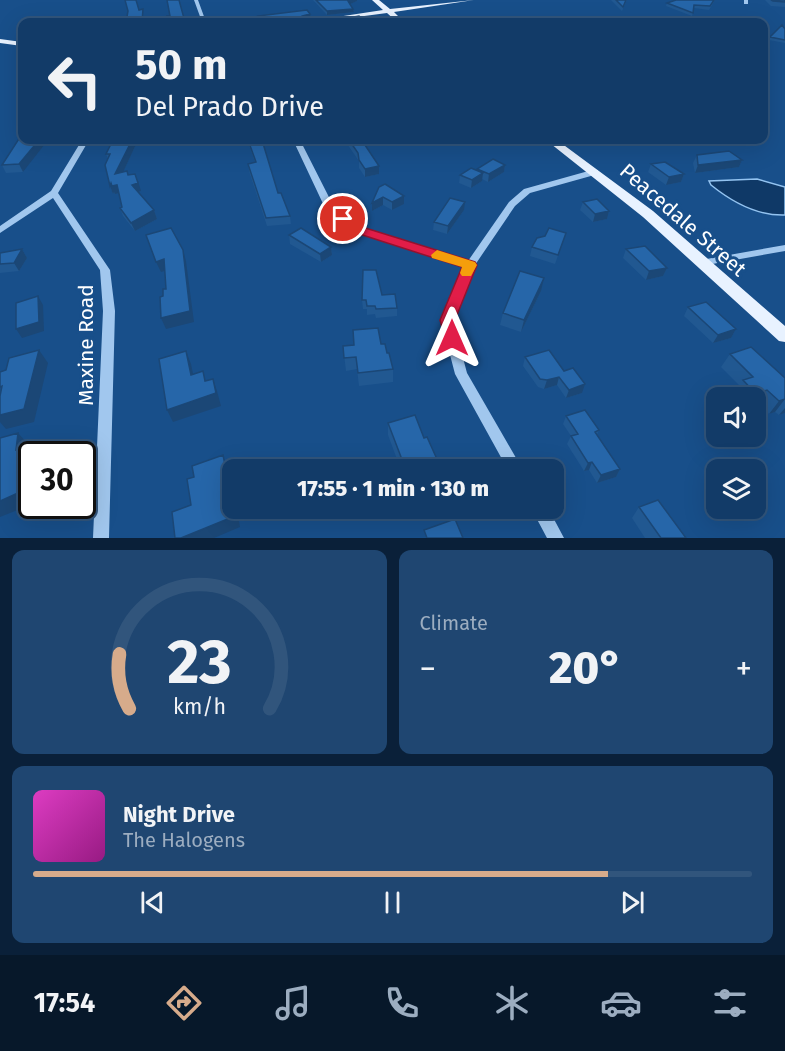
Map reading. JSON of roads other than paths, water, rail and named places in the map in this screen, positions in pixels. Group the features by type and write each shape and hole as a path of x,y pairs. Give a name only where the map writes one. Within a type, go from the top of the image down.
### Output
{"main road":[{"path":"375,0 396,18"},
{"path":"339,18 471,0"},
{"path":"0,41 18,43"},
{"name":"Peacedale Street","path":"556,144 648,214 785,336"}],"street":[{"path":"196,0 203,18"},
{"path":"0,230 54,193 83,144"},
{"path":"298,144 331,210 355,229 470,265"},
{"path":"510,459 461,374 447,320 470,265 512,204 527,191 595,172"},
{"name":"Maxine Road","path":"54,193 105,270 110,311 101,538"},
{"path":"701,263 785,248"},
{"path":"545,519 556,538"}],"water":[{"path":"757,179 785,187 785,215 765,213 745,207 719,191 709,181"}]}
